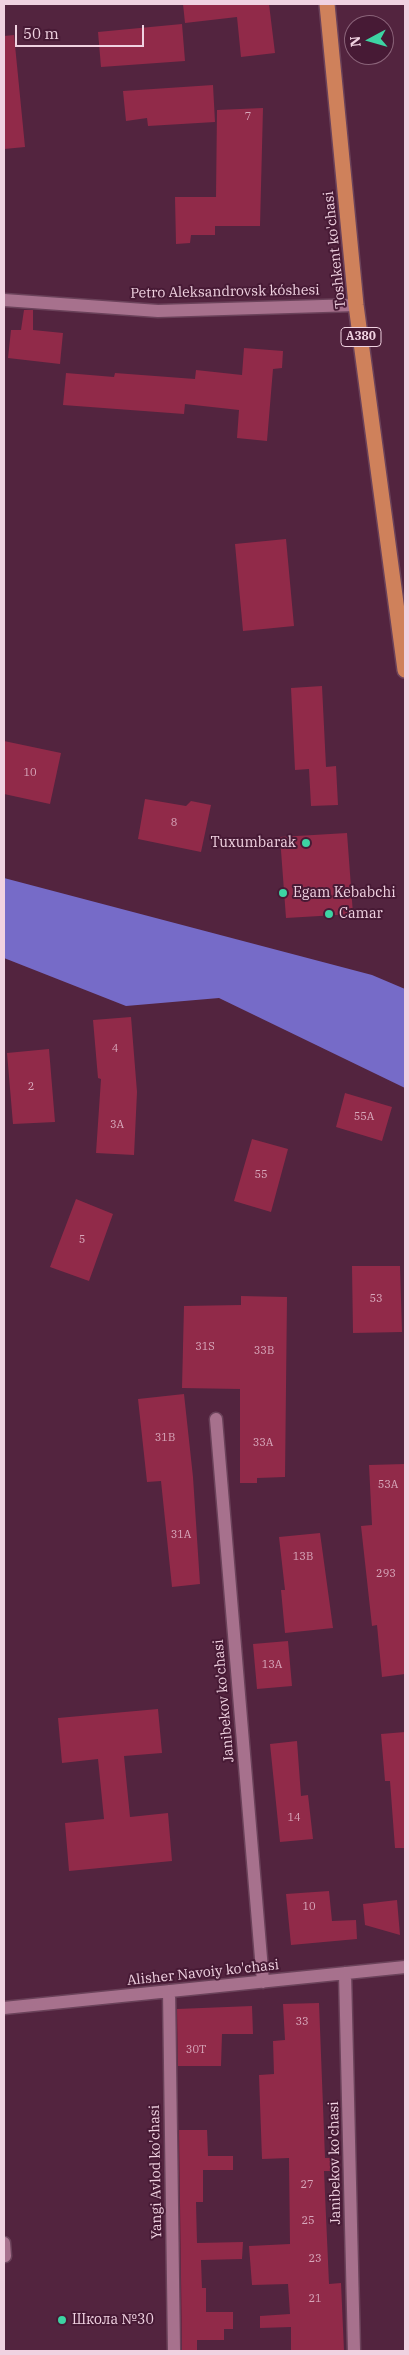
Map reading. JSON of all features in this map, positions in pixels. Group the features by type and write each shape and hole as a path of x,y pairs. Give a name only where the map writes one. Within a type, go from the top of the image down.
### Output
{"highway":[{"name":"Toshkent ko'chasi","path":"327,4 356,306 405,670"}],"street":[{"name":"Petro Aleksandrovsk kóshesi","path":"5,302 158,311 356,306"},
{"name":"Janibekov ko'chasi","path":"216,1419 263,1982"},
{"name":"Alisher Navoiy ko'chasi","path":"4,2008 405,1967"},
{"name":"Janibekov ko'chasi","path":"345,1973 354,2351"},
{"name":"Yangi Avlod ko'chasi","path":"169,1991 174,2351"}],"shaded area":[{"path":"4,878 372,975 405,989 405,1088 219,998 126,1006 4,958"}],"building":[{"path":"183,4 269,4 275,53 241,57 237,17 185,23"},
{"path":"182,24 185,61 101,67 98,32"},
{"path":"14,35 25,147 4,149 4,36"},
{"path":"213,85 215,122 148,126 147,118 126,121 123,91"},
{"path":"263,108 260,226 215,226 215,235 191,235 190,243 176,244 175,197 216,197 217,110"},
{"path":"24,310 33,310 33,330 63,333 60,364 8,358 11,330 21,330"},
{"path":"244,348 283,351 282,368 273,369 267,441 237,438 239,410 185,404 184,414 63,405 66,373 114,377 115,373 195,379 196,370 242,375"},
{"path":"286,539 294,626 243,631 235,544"},
{"path":"322,686 326,767 336,766 338,805 311,806 309,769 295,770 291,688"},
{"path":"4,741 61,753 50,804 4,794"},
{"path":"145,799 186,806 191,801 211,805 201,852 138,839"},
{"path":"347,833 353,914 286,918 280,837"},
{"path":"131,1017 137,1092 134,1155 96,1153 101,1079 98,1078 93,1020"},
{"path":"49,1049 55,1122 13,1124 7,1053"},
{"path":"345,1093 392,1107 382,1141 336,1127"},
{"path":"252,1139 288,1149 271,1212 234,1201"},
{"path":"76,1199 113,1214 89,1281 50,1267"},
{"path":"352,1266 400,1266 402,1332 353,1333"},
{"path":"241,1296 287,1297 285,1477 257,1478 257,1483 240,1483 240,1389 182,1388 184,1306 241,1305"},
{"path":"184,1394 193,1477 200,1584 172,1587 161,1481 147,1482 138,1399"},
{"path":"405,1464 405,1674 382,1677 377,1625 372,1626 361,1526 372,1525 369,1465"},
{"path":"320,1533 333,1628 285,1633 281,1590 285,1590 279,1537"},
{"path":"288,1641 292,1686 257,1689 253,1644"},
{"path":"158,1709 162,1753 124,1756 130,1817 168,1813 172,1861 69,1871 65,1823 104,1819 98,1759 62,1763 58,1718"},
{"path":"405,1732 405,1848 395,1848 390,1781 385,1781 381,1734"},
{"path":"297,1741 301,1796 308,1795 313,1839 280,1842 270,1744"},
{"path":"329,1891 332,1921 356,1920 357,1939 291,1945 286,1894"},
{"path":"397,1900 400,1935 365,1925 363,1904"},
{"path":"319,2003 325,2158 332,2158 332,2171 324,2171 329,2284 341,2283 344,2351 291,2351 291,2327 260,2328 260,2316 290,2314 288,2284 252,2285 249,2246 290,2244 289,2158 262,2159 259,2075 274,2074 273,2041 285,2040 283,2004"},
{"path":"252,2006 253,2034 222,2034 221,2066 178,2066 177,2009"},
{"path":"179,2130 207,2130 208,2156 233,2156 233,2170 203,2170 203,2202 196,2202 197,2243 243,2242 242,2259 201,2260 202,2288 206,2288 206,2312 233,2312 233,2329 224,2329 224,2340 197,2340 197,2351 182,2351"}],"place":[{"name":"Tuxumbarak","path":"306,843"},
{"name":"Egam Kebabchi","path":"283,893"},
{"name":"Camar","path":"329,914"},
{"name":"Школа №30","path":"62,2320"}]}
